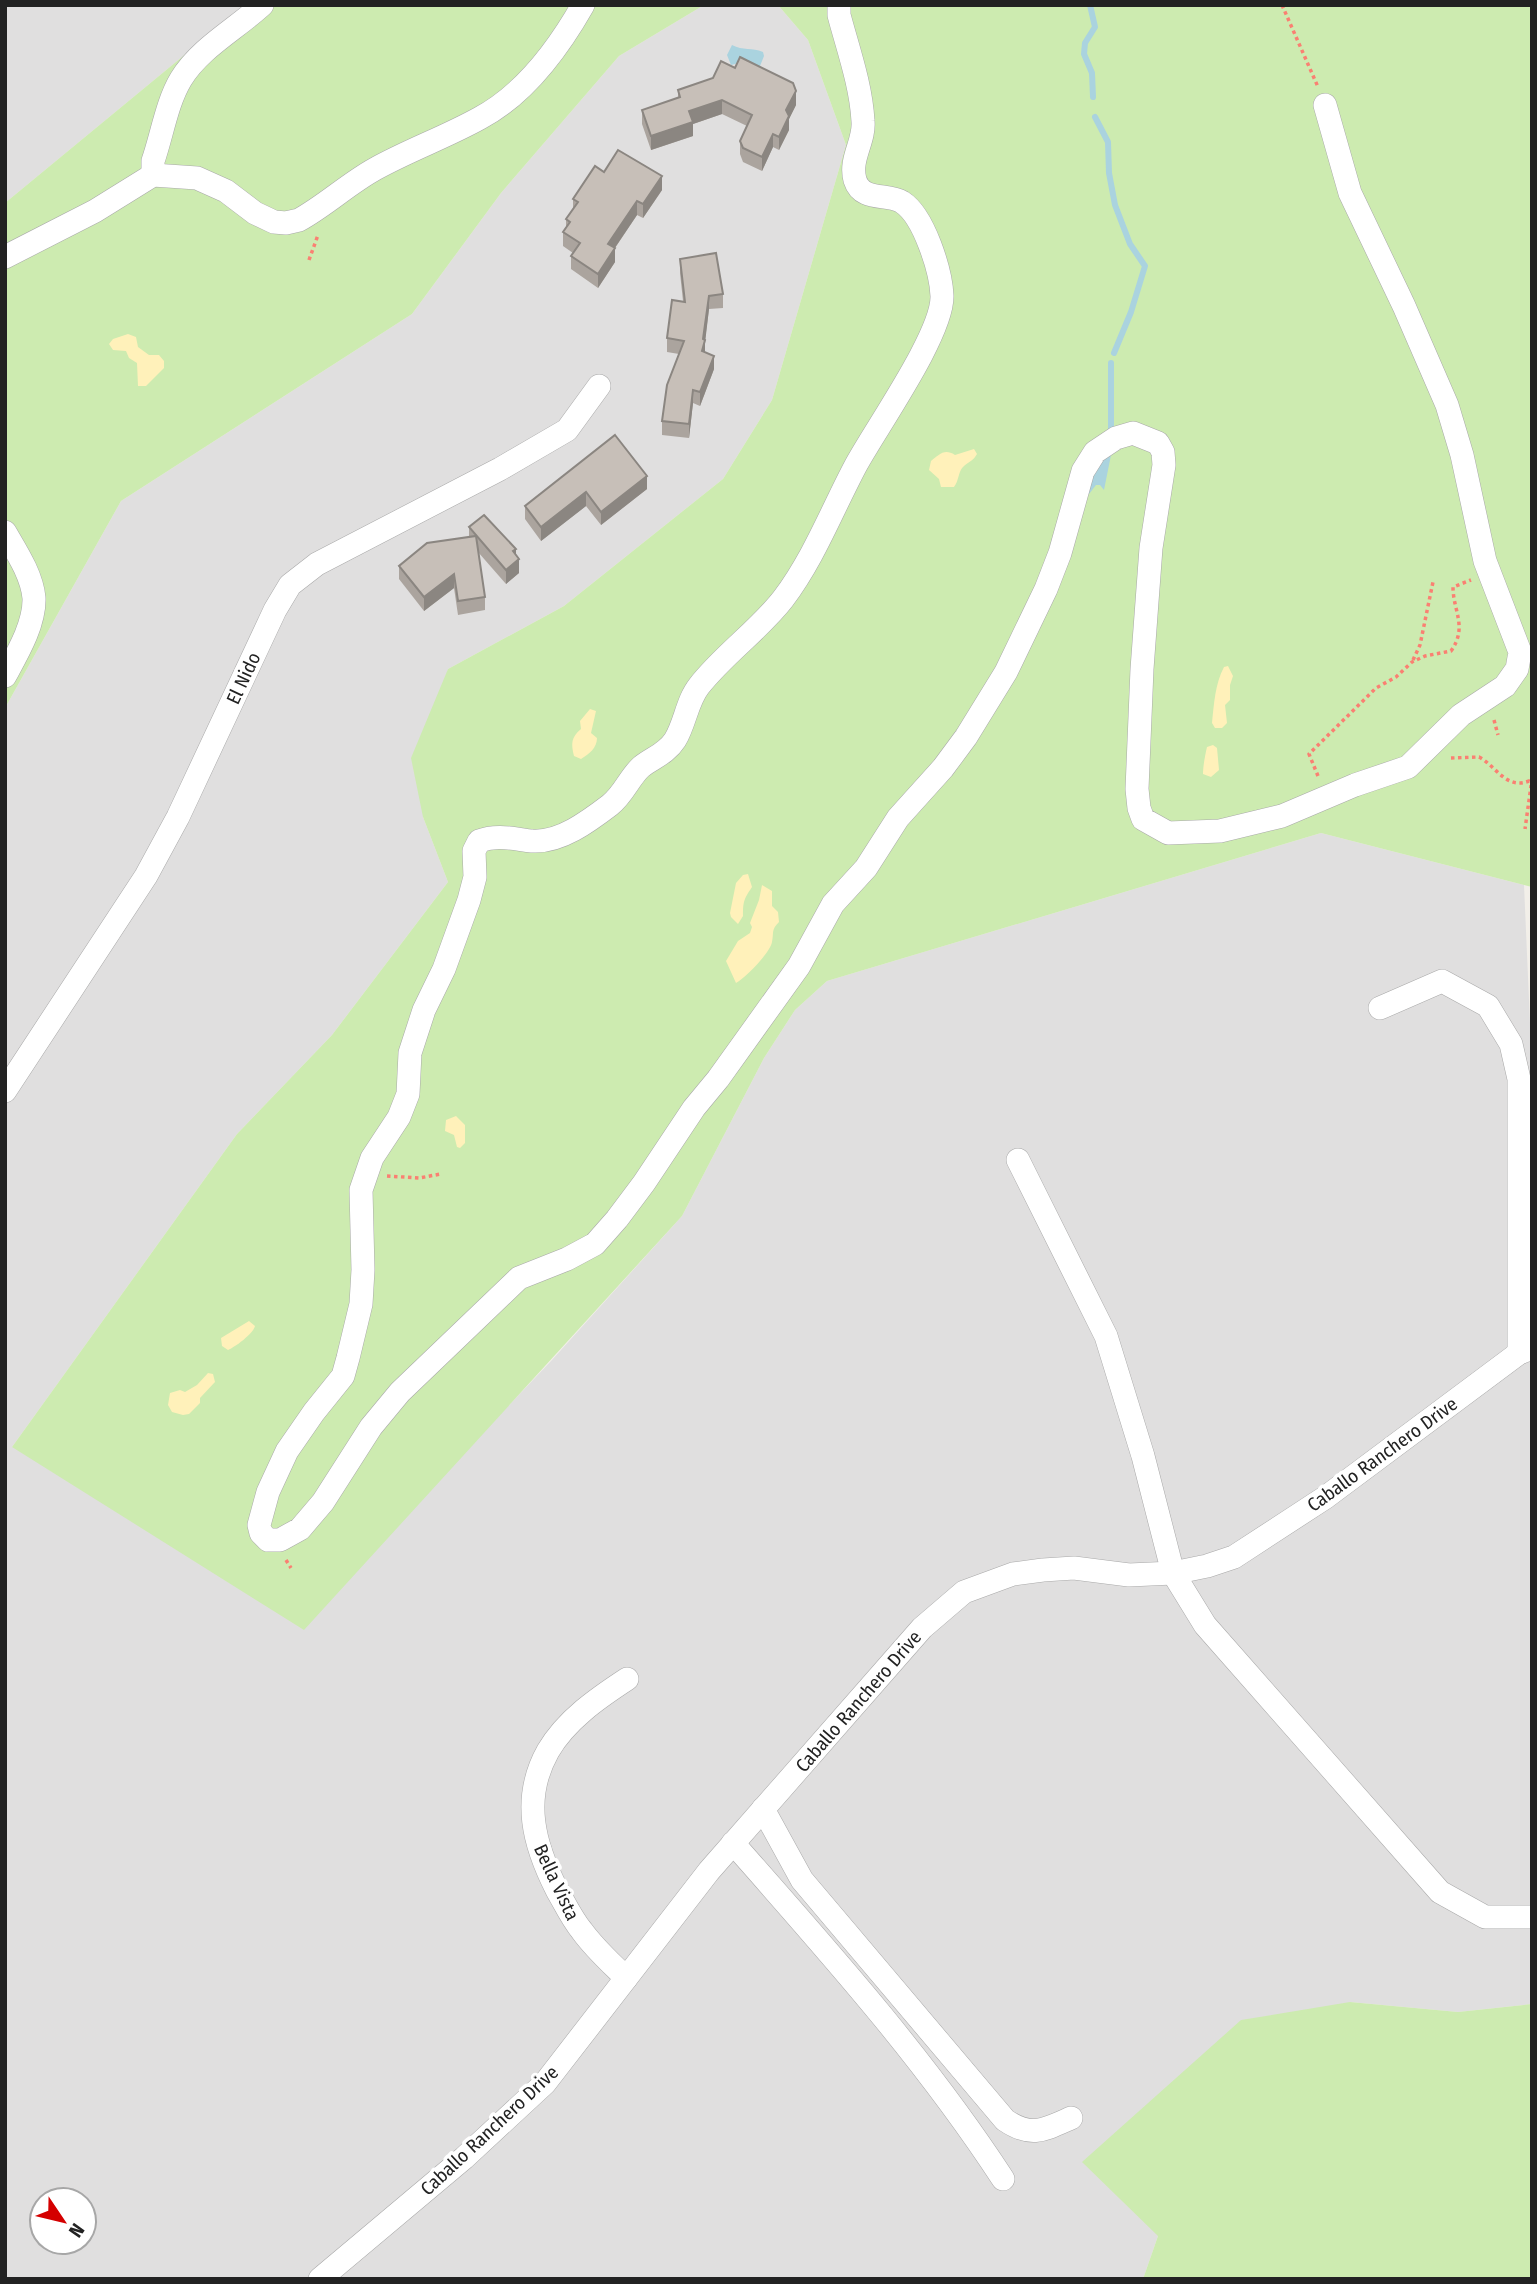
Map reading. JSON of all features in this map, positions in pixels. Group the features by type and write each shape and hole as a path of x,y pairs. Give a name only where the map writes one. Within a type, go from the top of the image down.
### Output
{"street":[{"path":"153,175 153,161 181,79 213,45 261,5"},
{"path":"5,257 85,217 153,175 197,178 226,191 255,214 274,222 299,220 372,171 406,152 482,118 510,98 539,69 583,5"},
{"path":"839,5 864,124 855,158 856,181 865,193 902,202 916,219 937,261 942,299 939,315 911,371 856,465 808,561 780,603 697,688 674,741 657,759 643,765 636,772 621,796 566,833 535,841 489,837 479,841 474,851 475,877 460,926 444,969 424,1010 410,1053 408,1094 399,1117 372,1158 361,1190 361,1304 343,1376 287,1451 268,1492 259,1525 261,1533 270,1541 280,1540 300,1529 323,1502 372,1427 400,1392 519,1278 567,1259 594,1244 617,1219 694,1108 799,966 833,904 866,868 898,818 943,768 965,737 1006,672 1046,589 1060,553 1083,471 1096,452 1116,438 1133,433 1158,443 1163,452 1164,465 1151,548 1142,669 1137,789 1143,819 1168,833 1220,831 1282,816 1408,767 1461,715 1505,686 1519,664 1519,647 1478,536 1460,444 1447,405 1404,306 1350,193 1325,105"},
{"name":"El Nido","path":"5,1091 146,876 178,817 275,610 290,585 317,564 499,469 567,430 599,386"},
{"path":"5,532 29,578 34,598 30,621 5,676"},
{"path":"1380,1008 1442,981 1488,1006 1511,1044 1519,1079 1525,1351"},
{"path":"1018,1160 1106,1336 1143,1457 1173,1573 1205,1625 1440,1892 1485,1917 1532,1917"},
{"name":"Caballo Ranchero Drive","path":"320,2279 464,2158 545,2083 733,1843 922,1628 964,1592 1013,1574 1043,1570 1074,1569 1129,1575 1173,1573 1223,1562 1270,1535 1326,1497 1525,1351"},
{"name":"Bella Vista","path":"626,1978 598,1951 574,1921 537,1845 533,1799 538,1775 548,1752 581,1712 627,1679"},
{"path":"763,1809 802,1880 936,2035 1005,2120 1018,2129 1035,2132 1071,2118"},
{"path":"733,1843 871,2001 972,2132 1003,2179"}],"path":[{"path":"1282,5 1325,105"},
{"path":"1331,795 1314,771 1309,754 1376,688 1396,677 1412,662 1425,656 1451,651 1460,629 1460,615 1454,601 1453,587 1490,573"},
{"path":"1412,662 1420,645 1433,582"},
{"path":"1428,747 1452,758 1466,755 1479,757 1508,781 1529,781 1531,786 1525,829"},
{"path":"368,1171 409,1178 440,1174"}],"shaded area":[{"path":"5,5 245,5 5,203"},
{"path":"704,5 778,5 808,40 846,145 772,400 723,479 564,606 448,669 423,817 448,882 332,1035 237,1134 12,1447 471,1445 682,1216 764,1058 795,1010 827,981 1321,833 1524,885 1532,1069 1532,2004 1458,2012 1350,2002 1158,2236 1143,2279 5,2279 5,708 121,501 412,314 501,193 619,56"}],"green space":[{"path":"245,5 704,5 619,56 501,193 412,314 121,501 5,708 5,203"},
{"path":"778,5 1532,5 1532,887 1321,833 827,981 795,1010 764,1058 682,1216 304,1630 12,1447 237,1134 332,1035 448,882 423,817 411,758 448,669 564,606 723,479 772,400 846,145 808,40"},
{"path":"1350,2002 1458,2012 1532,2004 1532,2279 1143,2279 1158,2236 1082,2162 1241,2020"}],"sand":[{"path":"128,334 136,337 138,347 149,355 159,355 164,361 164,368 146,386 138,386 137,363 129,358 126,351 113,350 109,344 113,339"},
{"path":"974,449 977,454 962,468 954,487 941,487 939,479 929,470 931,461 945,452 955,455"},
{"path":"1228,666 1233,676 1230,700 1225,705 1227,723 1222,728 1215,728 1212,723 1214,701 1221,674 1224,667"},
{"path":"590,709 596,711 591,733 597,738 597,742 581,759 574,756 573,741 581,729 580,721"},
{"path":"1213,745 1217,748 1219,770 1211,777 1203,774 1203,771 1207,747"},
{"path":"748,874 752,887 744,900 743,916 738,924 730,913 736,883 743,875"},
{"path":"762,885 772,891 772,906 778,912 779,922 767,952 736,983 726,961 738,941 750,933 750,923"},
{"path":"456,1116 465,1125 465,1143 460,1148 457,1147 454,1135 445,1131 446,1120"},
{"path":"249,1321 255,1326 247,1336 228,1350 222,1346 221,1338"},
{"path":"208,1373 213,1374 215,1382 200,1398 200,1403 189,1414 172,1412 168,1405 170,1393 180,1390 185,1392 197,1385"}],"water":[{"path":"732,45 763,52 760,66 755,68 743,62 731,65 727,55"},
{"path":"1111,455 1104,490 1100,485 1096,485 1089,494 1085,482 1090,469"}],"building":[{"path":"740,57 793,83 796,91 786,110 789,116 779,137 773,134 762,157 743,148 740,141 752,115 722,100 689,111 693,122 651,136 642,110 680,97 678,90 713,78 721,61 735,68"},
{"path":"618,150 662,176 643,204 637,201 608,244 615,248 598,274 571,256 580,243 563,232 570,222 566,219 578,202 573,199 595,166 604,172"},
{"path":"716,253 723,294 709,296 702,351 714,356 700,392 693,390 689,424 662,421 667,385 684,341 667,338 672,300 685,302 680,259"},
{"path":"615,435 647,476 601,512 586,492 541,527 525,506"},
{"path":"484,515 516,549 513,551 519,559 506,570 469,527"},
{"path":"476,536 485,597 458,601 454,574 424,597 399,566 427,543"}],"waterway":[{"path":"1090,5 1095,27 1085,43 1084,54 1092,73 1093,97"},
{"path":"1095,117 1108,142 1109,173 1115,205 1130,244 1145,266 1131,312 1114,353"},
{"path":"1111,363 1111,434"}]}
